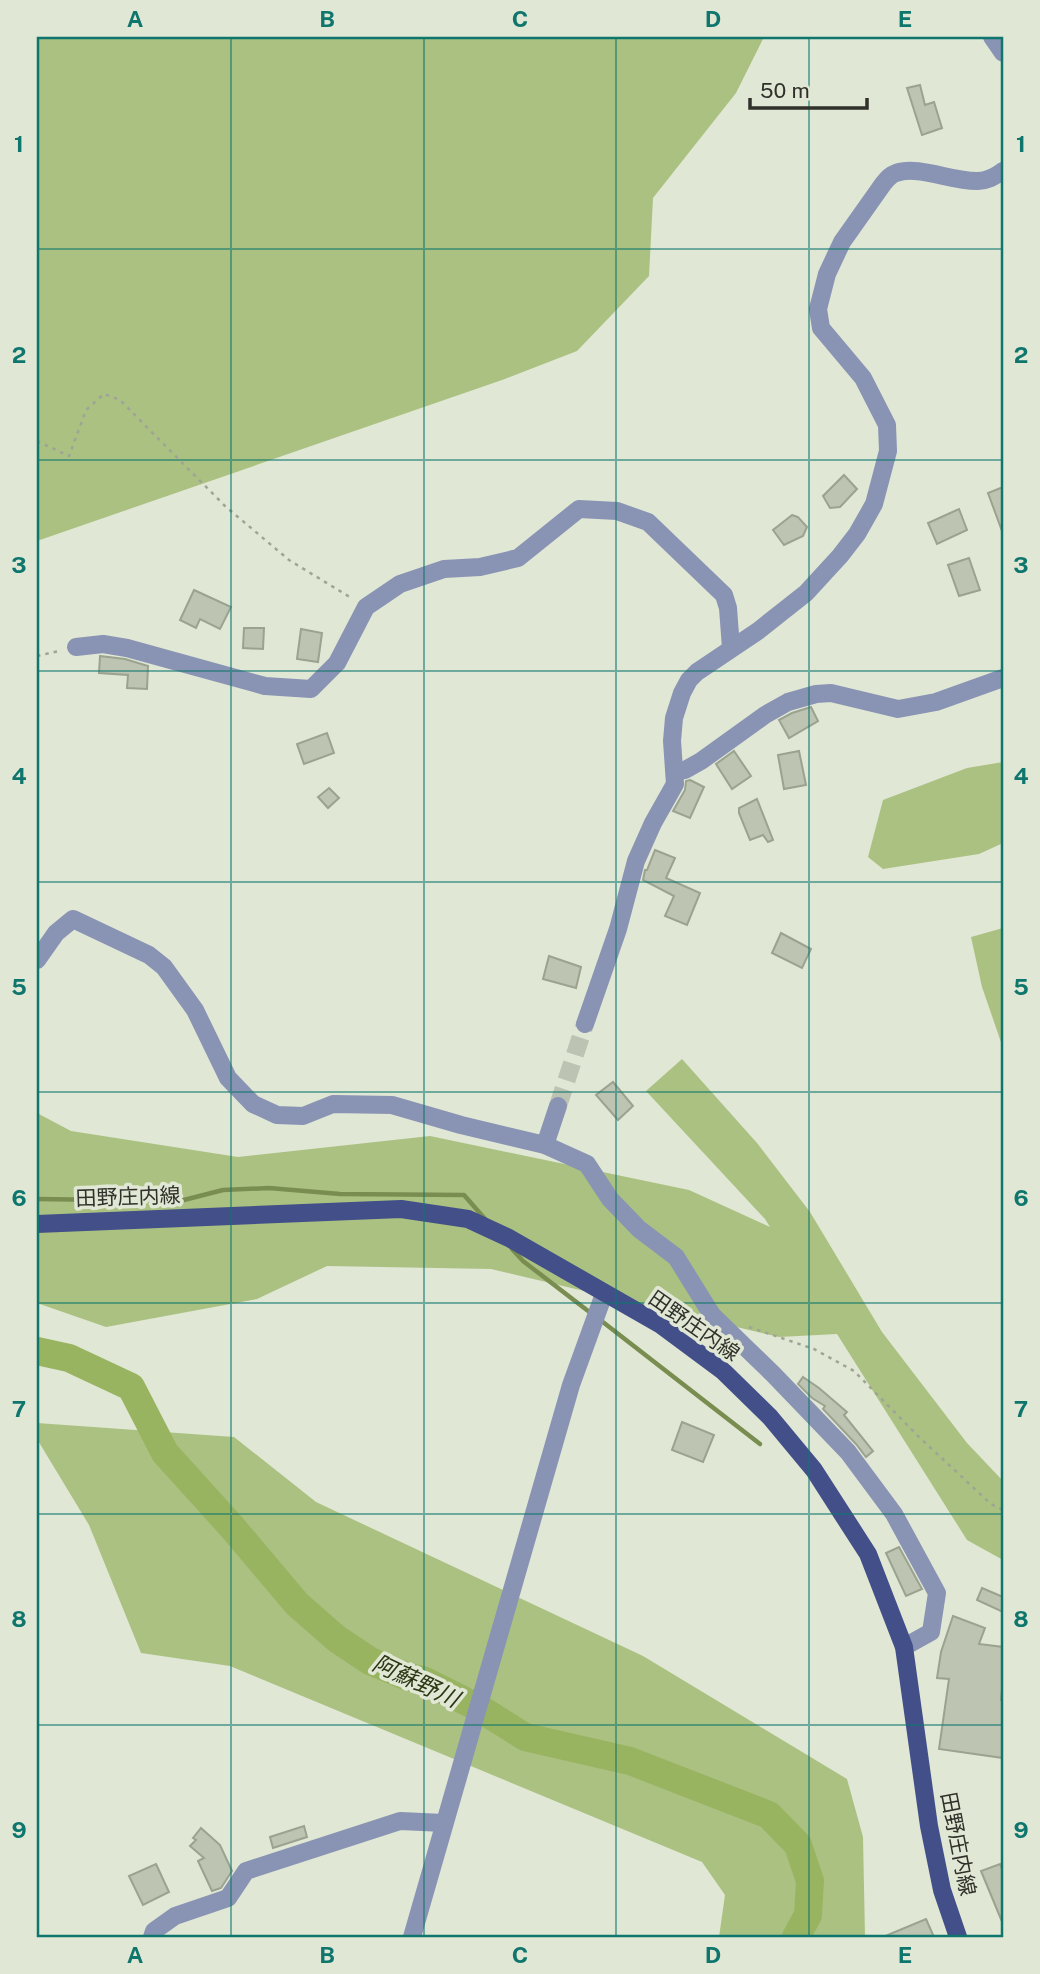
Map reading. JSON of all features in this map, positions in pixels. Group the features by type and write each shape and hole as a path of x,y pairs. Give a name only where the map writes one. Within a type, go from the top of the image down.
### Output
{"main road":[{"name":"田野庄内線","path":"37,1224 401,1209 468,1219 509,1238 661,1325 723,1371 770,1417 814,1470 869,1554 904,1647 929,1826 942,1890 958,1937"}],"street":[{"path":"992,37 1003,53"},
{"path":"585,1024 618,929 636,861 675,784 672,741 674,718 682,693 697,673 758,631 806,593 858,534 874,504 886,464 887,425 863,378 825,334 818,309 827,274 842,242 883,184 897,173 915,172 978,181 990,179 1003,171"},
{"path":"76,647 103,644 127,648 265,686 311,689 337,663 366,607 400,584 444,569 480,567 518,558 579,509 617,511 648,522 724,595 728,608 731,648"},
{"path":"675,772 701,761 765,715 788,702 831,693 898,709 936,702 1003,678"},
{"path":"37,960 56,933 73,919 149,956 164,967 195,1010 228,1078 253,1104 277,1115 303,1116 333,1104 392,1105 545,1145 587,1164 610,1199 639,1229 676,1257 712,1315 848,1452 894,1514 937,1593 931,1632 904,1647"},
{"path":"545,1145 558,1106"},
{"path":"412,1937 570,1385 604,1294"},
{"path":"152,1937 153,1931 175,1916 228,1898 246,1871 400,1821 444,1823"}],"path":[{"path":"37,441 69,456 86,410 104,394 120,400 225,506 289,560 366,607"},
{"path":"37,656 76,647"},
{"path":"739,1324 814,1349 854,1371 920,1438 991,1504 1003,1510"}],"green space":[{"path":"37,37 764,37 736,93 653,198 649,276 577,351 502,380 37,541"},
{"path":"1003,762 1003,843 979,854 883,869 868,857 883,800 967,768"},
{"path":"1003,928 1003,1048 982,987 971,937"},
{"path":"682,1059 757,1143 810,1212 882,1332 967,1443 1003,1481 1003,1560 967,1540 837,1334 779,1337 491,1269 327,1266 257,1299 106,1327 37,1303 37,1113 71,1131 238,1157 430,1136 689,1190 770,1227 646,1091"},
{"path":"37,1423 234,1437 316,1502 643,1656 847,1779 863,1837 865,1937 719,1937 725,1895 702,1862 230,1666 141,1653 89,1525 37,1439"}],"building":[{"path":"920,85 925,105 934,102 942,128 922,135 907,88"},
{"path":"844,475 857,489 840,507 830,508 823,496"},
{"path":"1003,487 1003,531 1002,531 988,493"},
{"path":"959,509 967,530 937,544 928,523"},
{"path":"792,515 798,517 807,527 803,536 784,545 773,530"},
{"path":"969,558 980,590 959,596 948,565"},
{"path":"194,590 231,607 220,629 200,619 196,628 180,620"},
{"path":"244,628 264,628 263,649 243,648"},
{"path":"301,629 322,633 318,662 297,659"},
{"path":"100,656 125,659 148,666 147,689 127,688 128,675 99,673"},
{"path":"811,707 818,721 789,738 779,720"},
{"path":"327,733 334,753 304,764 297,744"},
{"path":"734,751 751,776 732,789 716,764"},
{"path":"799,751 806,785 784,789 778,755"},
{"path":"690,780 704,787 690,818 673,811 685,790 686,781"},
{"path":"329,788 339,798 328,808 318,797"},
{"path":"757,799 773,840 768,842 763,835 750,840 739,813 739,808"},
{"path":"655,850 675,858 666,878 700,893 687,925 665,916 674,896 643,880"},
{"path":"781,933 811,949 802,968 772,953"},
{"path":"549,956 581,967 576,988 543,979"},
{"path":"613,1082 633,1106 618,1120 596,1095"},
{"path":"803,1377 847,1412 844,1415 873,1451 866,1457 823,1409 825,1406 798,1384"},
{"path":"682,1422 714,1435 703,1462 672,1450"},
{"path":"899,1547 922,1589 906,1596 886,1553"},
{"path":"982,1588 1003,1597 1003,1612 977,1600"},
{"path":"953,1616 985,1628 979,1644 1003,1647 1003,1758 939,1749 949,1679 937,1678 941,1652"},
{"path":"304,1826 307,1837 273,1848 270,1837"},
{"path":"201,1828 220,1845 232,1871 221,1888 212,1891 198,1861 204,1858 190,1846"},
{"path":"156,1864 169,1892 143,1905 129,1876"},
{"path":"1000,1864 1003,1872 1003,1924 981,1871"},
{"path":"926,1919 934,1937 883,1937"}],"waterway":[{"path":"37,1199 180,1201 223,1190 269,1188 340,1194 464,1195 485,1219"},
{"path":"512,1249 523,1261 592,1314"},
{"path":"599,1319 760,1444"},
{"name":"阿蘇野川","path":"37,1351 69,1358 131,1387 165,1453 297,1604 337,1639 370,1661 408,1677 423,1680 479,1708 525,1737 630,1761 769,1815 798,1845 810,1881 808,1915 796,1937"}],"tunnel":[{"path":"558,1106 585,1024"}]}
